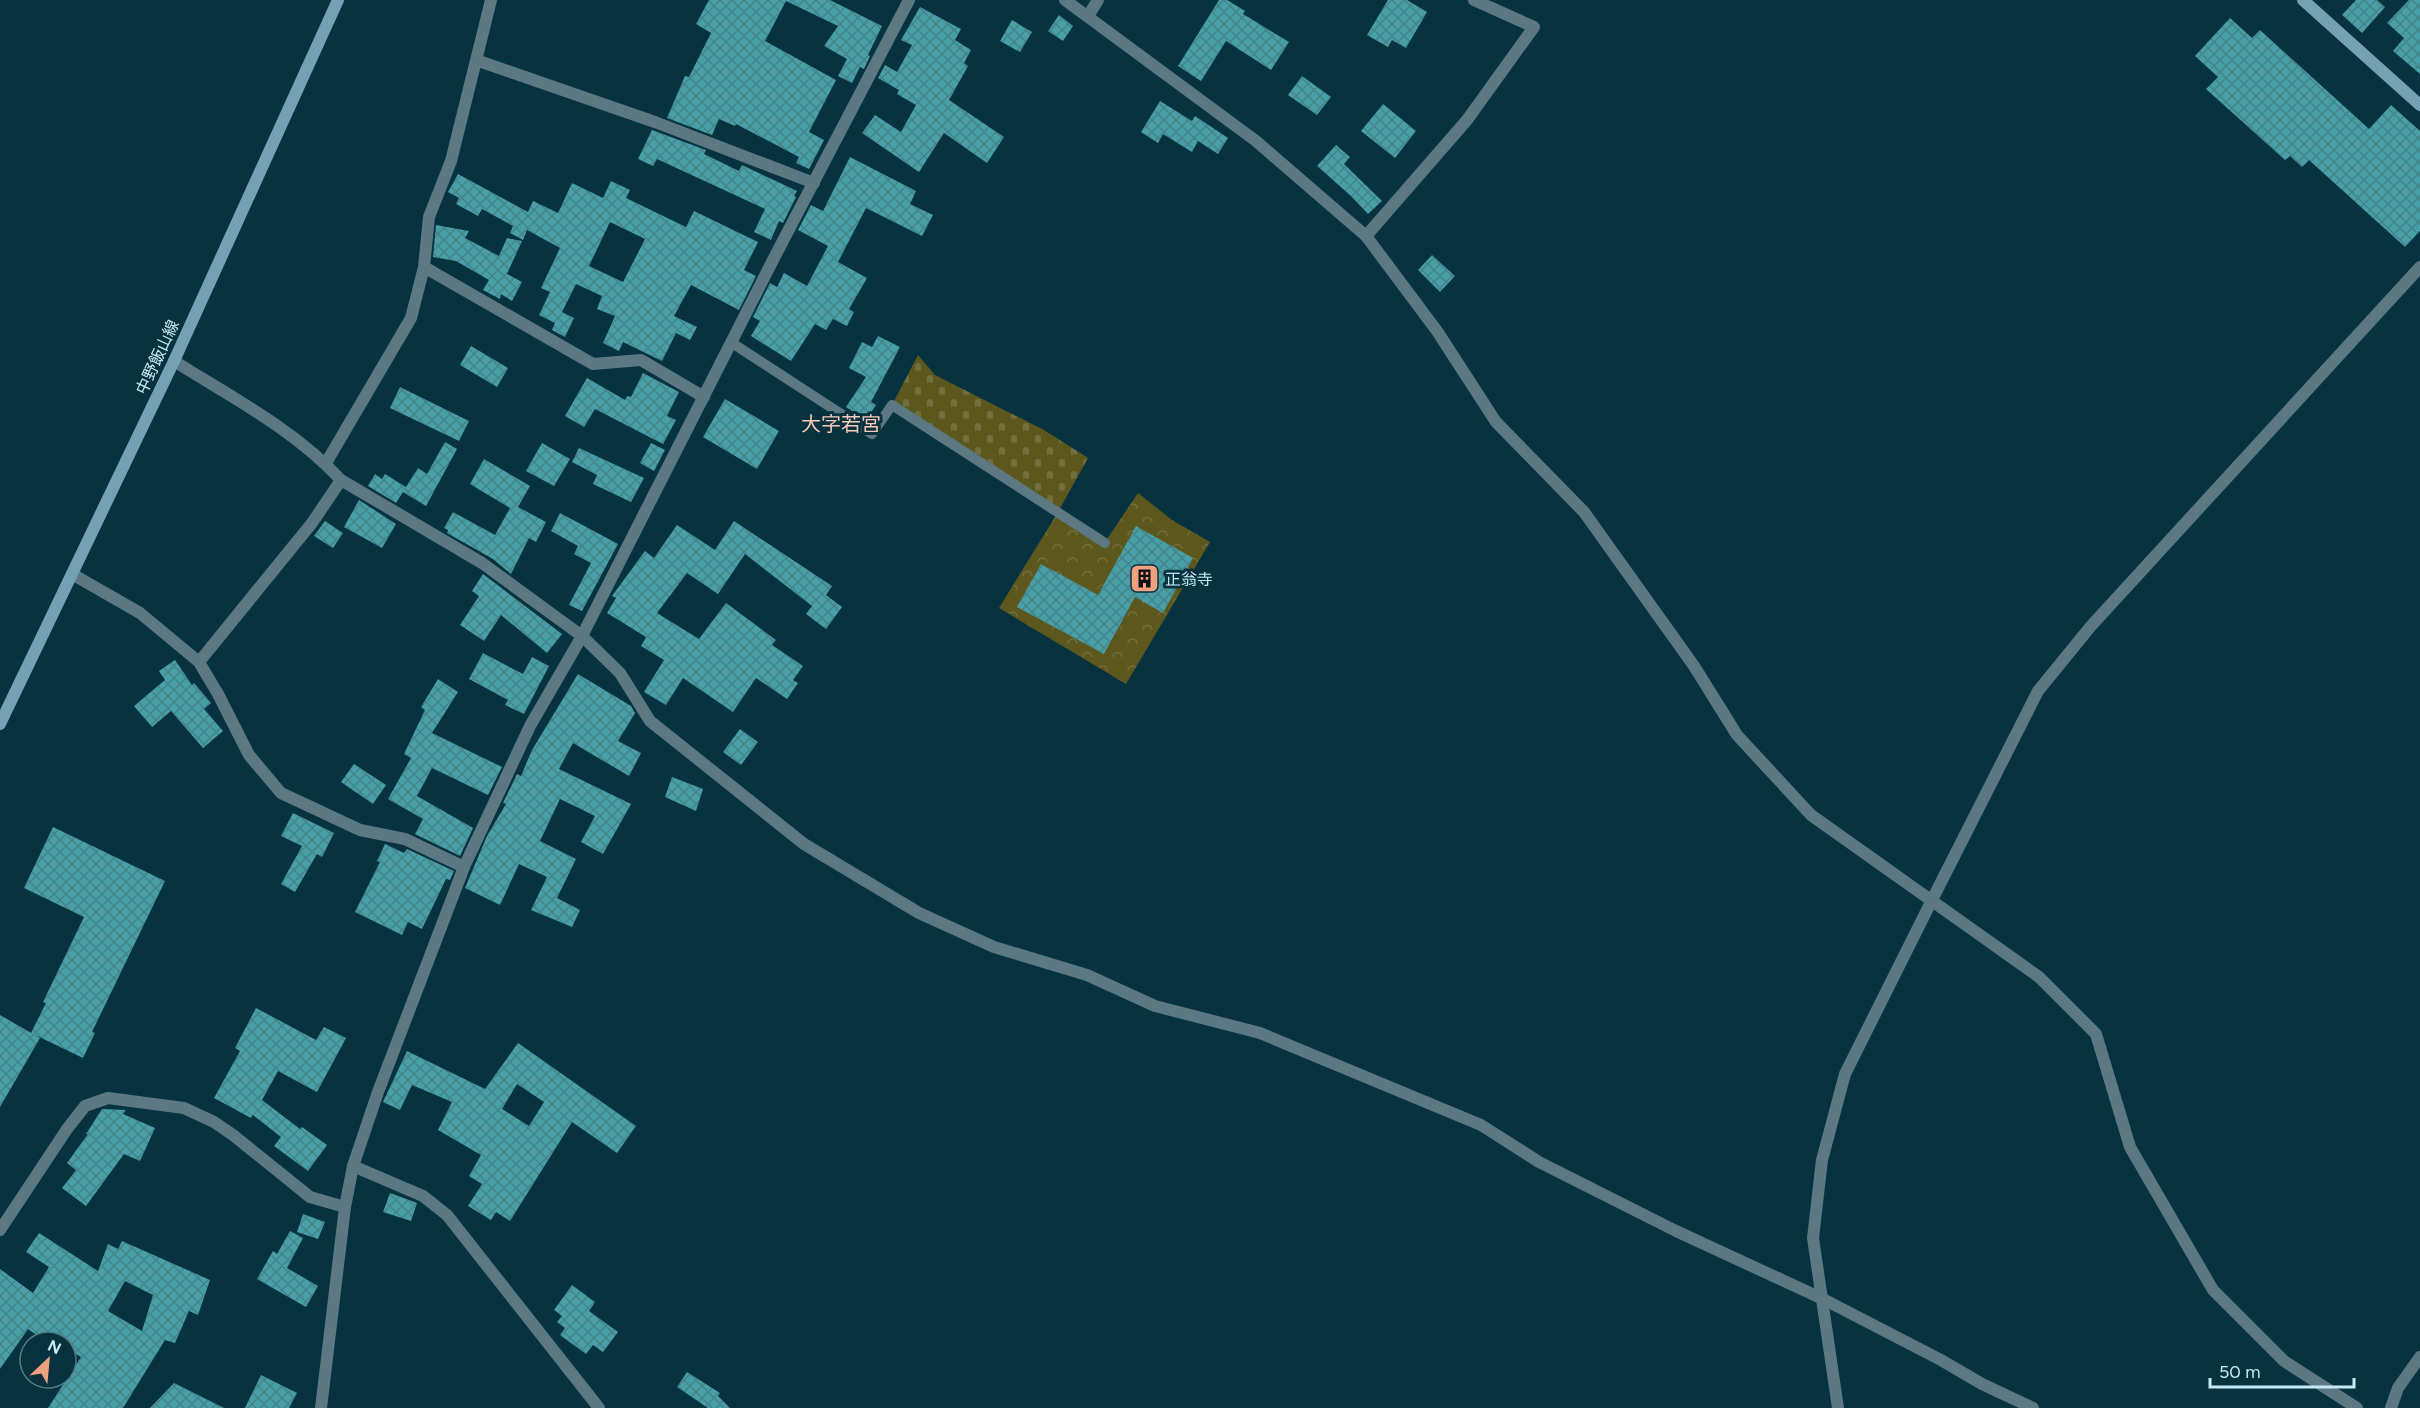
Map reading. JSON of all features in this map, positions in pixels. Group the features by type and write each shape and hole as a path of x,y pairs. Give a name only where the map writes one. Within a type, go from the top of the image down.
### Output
{"main road":[{"name":"中野飯山線","path":"0,724 174,361 338,0"},
{"path":"2303,0 2420,105"}],"street":[{"path":"326,463 411,318 424,267 429,217 451,160 491,0"},
{"path":"321,1408 345,1207 353,1166 378,1092 464,867 530,726 582,636 909,0"},
{"path":"1065,0 1256,141 1366,236 1437,331 1497,422 1584,512 1694,666 1737,735 1811,815 2039,977 2096,1034 2130,1147 2213,1290 2284,1361 2358,1408"},
{"path":"1088,16 1098,0"},
{"path":"1366,236 1467,120 1534,27 1474,0"},
{"path":"476,60 655,122 814,183"},
{"path":"424,267 593,364 641,360 704,397"},
{"path":"1838,1408 1813,1238 1822,1160 1845,1074 2038,692 2091,626 2420,267"},
{"path":"174,361 290,434 326,463 340,480 482,563 582,636 621,673 650,721 804,844 919,914 994,947 1087,975 1155,1006 1260,1034 1481,1125 1539,1162 1676,1231 1823,1299 1941,1360 1982,1384 2033,1408"},
{"path":"199,662 312,523 340,480"},
{"path":"72,574 140,613 199,662 249,755 281,793 360,830 405,839 464,867"},
{"path":"0,1230 67,1129 85,1106 108,1098 184,1108 214,1122 233,1135 310,1197 345,1207"},
{"path":"353,1166 423,1196 447,1215 599,1408"},
{"path":"2391,1408 2398,1388 2420,1357"}],"lane":[{"path":"732,343 872,434 892,405 1105,543"}],"green space":[{"path":"918,355 935,375 1044,430 1088,458 1058,512 892,405"},
{"path":"1138,493 1172,520 1210,542 1126,684 999,608 1058,512 1105,542"}],"building":[{"path":"709,0 830,0 882,26 864,69 860,67 852,83 838,76 847,59 824,46 838,26 786,1 765,41 836,80 809,132 824,140 809,169 796,163 799,157 736,124 735,126 719,119 712,135 667,118 685,76 689,77 711,33 696,24"},
{"path":"1219,0 1227,0 1245,11 1243,14 1289,42 1271,70 1226,41 1201,81 1178,66"},
{"path":"1388,0 1407,0 1427,12 1406,48 1392,40 1388,47 1367,35"},
{"path":"2356,0 2377,0 2385,7 2362,33 2342,15"},
{"path":"2409,0 2420,0 2420,74 2393,51 2404,38 2387,23"},
{"path":"920,7 961,29 955,40 971,50 964,63 968,66 949,100 1004,137 987,163 944,133 919,172 862,133 875,115 901,132 916,105 897,94 899,90 878,78 885,65 897,72 912,45 901,40"},
{"path":"1059,15 1073,26 1063,41 1048,31"},
{"path":"2230,18 2252,38 2260,30 2369,129 2391,105 2420,131 2420,231 2405,247 2309,160 2302,167 2290,156 2285,160 2206,89 2218,77 2195,56"},
{"path":"1012,20 1032,32 1020,52 1000,41"},
{"path":"1302,76 1331,97 1317,115 1288,95"},
{"path":"1160,101 1192,121 1195,116 1228,138 1218,154 1198,141 1192,152 1163,134 1158,143 1141,132"},
{"path":"1383,104 1416,131 1395,158 1361,131"},
{"path":"652,130 706,150 704,154 739,171 742,165 797,191 783,223 779,221 771,240 754,232 765,209 657,159 653,166 638,159"},
{"path":"1336,145 1350,157 1344,164 1382,201 1368,214 1317,166"},
{"path":"850,157 916,191 910,204 933,215 922,236 866,208 838,262 867,278 849,309 854,312 847,326 833,319 826,330 815,324 791,361 751,336 760,321 753,317 770,283 777,287 784,273 807,286 828,246 798,230 811,205 823,211"},
{"path":"458,174 528,212 533,201 558,213 572,183 603,198 611,181 630,190 626,198 686,227 694,211 758,242 744,270 756,276 739,310 691,285 674,316 697,327 690,340 676,333 662,361 623,342 619,351 603,343 615,316 597,309 602,296 576,284 562,312 574,318 565,337 552,330 555,323 539,315 550,292 541,288 560,248 527,230 523,240 510,233 513,226 482,209 478,216 456,204 459,198 448,192","holes":["610,222 645,239 623,282 589,266"]},
{"path":"436,225 469,231 465,238 499,256 507,238 522,241 507,274 522,282 512,301 501,294 500,299 483,290 489,280 456,261 433,257"},
{"path":"1432,255 1455,276 1440,292 1418,270"},
{"path":"878,336 900,347 871,402 876,405 866,420 846,407 866,377 849,368 862,342 872,347"},
{"path":"471,346 508,368 497,387 460,365"},
{"path":"643,373 679,392 667,416 676,420 663,444 595,409 584,427 565,416 587,378 625,400 627,396 631,397"},
{"path":"400,387 469,421 459,441 390,408"},
{"path":"725,399 779,431 757,469 703,437"},
{"path":"445,442 457,449 426,506 403,492 396,503 368,486 375,474 382,479 385,474 406,487 418,468 427,474"},
{"path":"542,443 570,459 554,486 526,471"},
{"path":"651,443 665,450 654,471 640,463"},
{"path":"579,448 644,478 631,502 593,484 597,475 572,462"},
{"path":"484,459 530,486 518,507 546,522 536,542 529,538 511,574 493,559 447,533 448,530 444,528 453,512 495,535 510,508 470,484"},
{"path":"359,500 396,524 382,548 344,527"},
{"path":"560,513 618,544 582,611 569,605 591,563 574,554 578,546 551,531"},
{"path":"325,521 343,533 333,548 314,536"},
{"path":"734,521 832,586 826,595 842,607 826,629 806,614 812,606 745,554 718,594 687,573 657,613 699,639 726,603 776,640 772,645 803,666 793,680 798,683 787,699 756,678 733,712 683,678 666,705 644,692 664,660 641,646 646,637 607,613 616,598 612,596 645,551 654,558 677,525 715,550"},
{"name":"正翁寺","path":"1136,526 1193,558 1163,613 1135,597 1104,654 1017,607 1041,564 1098,595"},
{"path":"483,574 562,634 547,653 501,615 484,641 460,625 479,596 472,591"},
{"path":"483,653 523,674 532,657 549,666 524,714 505,705 508,700 469,679"},
{"path":"175,660 192,685 194,683 211,703 204,709 223,731 203,748 171,711 152,727 134,706 165,680 159,671"},
{"path":"578,674 631,706 635,713 618,741 641,753 629,776 573,743 559,769 631,804 603,854 581,842 595,816 560,799 540,841 576,859 557,898 580,910 572,927 531,910 547,877 519,864 500,905 465,888 487,836 506,804 503,803 517,774 521,776 532,750"},
{"path":"438,679 458,692 432,733 502,767 488,795 432,768 417,796 473,828 460,856 415,834 423,819 388,799 411,758 404,754 425,710 421,707"},
{"path":"740,729 758,742 741,765 723,752"},
{"path":"354,764 386,785 373,804 341,782"},
{"path":"672,777 703,789 696,811 665,797"},
{"path":"293,813 334,833 322,857 317,854 295,892 281,884 302,846 281,836"},
{"path":"53,827 165,881 92,1032 95,1033 83,1058 31,1033 46,1003 43,1002 84,917 24,888"},
{"path":"385,844 404,853 407,849 454,871 450,880 446,879 422,929 408,922 402,935 355,912 380,862 377,861"},
{"path":"256,1008 316,1040 324,1027 346,1038 317,1092 278,1071 262,1100 300,1129 302,1127 327,1145 308,1171 274,1146 281,1137 253,1115 251,1118 214,1098 240,1051 235,1048"},
{"path":"0,1015 40,1038 0,1107"},
{"path":"518,1043 636,1126 617,1153 572,1122 510,1221 496,1212 491,1220 468,1206 482,1184 469,1176 481,1155 438,1130 452,1102 412,1085 400,1110 383,1102 407,1051 485,1089","holes":["517,1084 544,1102 529,1126 502,1109"]},
{"path":"102,1109 126,1110 123,1114 155,1128 140,1161 124,1154 86,1206 62,1188 76,1170 67,1163 88,1134 86,1134"},
{"path":"390,1193 417,1203 411,1221 383,1212"},
{"path":"303,1214 325,1222 318,1239 297,1232"},
{"path":"290,1231 303,1238 287,1268 318,1286 306,1307 257,1279 273,1251 277,1254"},
{"path":"39,1233 98,1271 108,1244 118,1249 122,1241 210,1280 198,1315 189,1311 175,1343 165,1340 123,1408 48,1408 60,1390 78,1390 78,1362 81,1357 78,1355 78,1330 18,1330 18,1343 0,1369 0,1269 33,1293 49,1267 26,1252","holes":["125,1281 153,1295 142,1331 108,1311"]},
{"path":"572,1285 595,1302 589,1311 618,1332 603,1352 593,1345 586,1354 560,1335 565,1328 557,1322 562,1316 554,1310"},
{"path":"687,1372 720,1393 718,1396 730,1408 708,1408 677,1387"},
{"path":"261,1375 297,1393 289,1408 245,1408"},
{"path":"174,1383 224,1408 150,1408"}],"place":[{"name":"正翁寺","path":"1144,579"}],"district":[{"name":"大字若宮","path":"841,424"}]}
